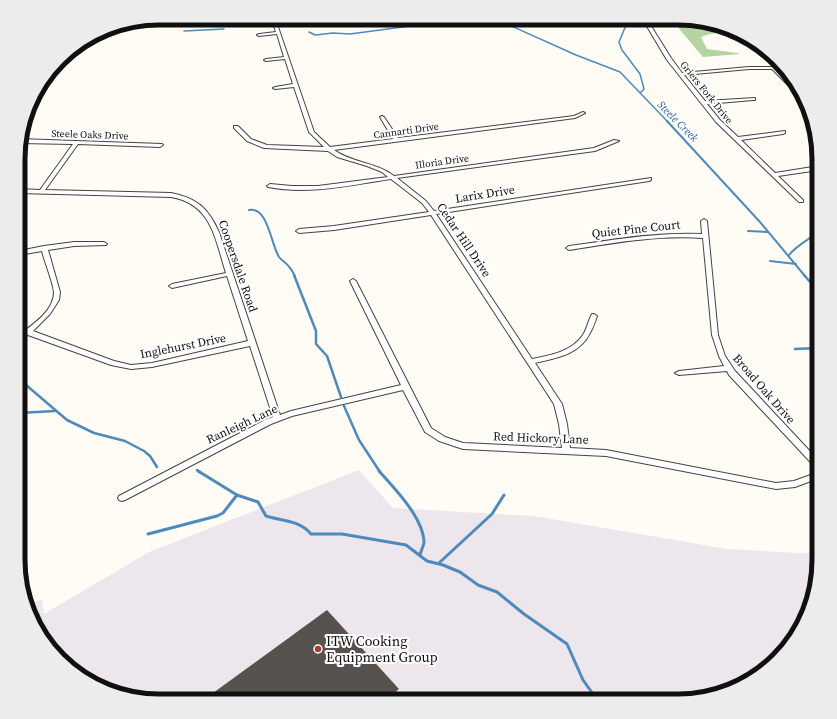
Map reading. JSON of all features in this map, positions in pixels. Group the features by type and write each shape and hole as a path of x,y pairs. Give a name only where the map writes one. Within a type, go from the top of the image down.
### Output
{"street":[{"name":"Cedar Hill Drive","path":"275,25 312,132 328,149 346,159 378,168 392,177 424,202 433,213 558,404 563,424 566,451"},
{"name":"Griers Fork Drive","path":"648,25 661,47 718,121 801,201"},
{"path":"259,35 278,33"},
{"path":"266,60 286,58"},
{"path":"773,68 787,82"},
{"path":"681,74 776,68"},
{"path":"275,88 296,85"},
{"path":"703,103 753,99"},
{"name":"Cannarti Drive","path":"236,127 249,140 266,147 328,149 575,117 583,113"},
{"path":"382,117 396,140"},
{"path":"737,139 783,132"},
{"name":"Steele Oaks Drive","path":"26,141 160,145"},
{"name":"Illoria Drive","path":"270,186 318,188 595,149 616,141"},
{"path":"42,192 76,143"},
{"path":"774,175 812,169"},
{"name":"Larix Drive","path":"299,231 312,231 649,179"},
{"name":"Coopersdale Road","path":"25,191 171,195 191,200 203,209 212,221 277,418"},
{"name":"Broad Oak Drive","path":"704,221 717,344 728,368 812,458"},
{"name":"Quiet Pine Court","path":"570,248 658,236 681,234 705,236"},
{"path":"25,251 74,244 104,244"},
{"path":"25,334 46,316 52,308 56,297 57,292 44,248"},
{"path":"172,286 230,274"},
{"name":"Red Hickory Lane","path":"353,281 404,386 428,430 442,439 454,444 478,447 606,453 776,486 795,484 812,478"},
{"path":"531,362 561,354 578,345 588,333 594,316"},
{"name":"Inglehurst Drive","path":"28,332 113,363 131,367 152,365 252,343"},
{"path":"678,373 728,368"},
{"name":"Ranleigh Lane","path":"122,498 277,418 404,386"}],"shaded area":[{"path":"359,470 393,508 534,516 727,549 812,554 812,560 811,578 802,611 789,635 773,655 760,666 737,680 721,687 696,693 159,694 141,693 108,684 77,666 64,655 53,642 43,627 32,602 42,600 44,614 149,552"}],"green space":[{"path":"676,25 687,25 724,33 715,33 701,37 707,49 740,54 703,57"}],"building":[{"name":"ITW Cooking Equipment Group","path":"327,610 399,689 393,694 212,694"}],"waterway":[{"path":"309,32 315,35 333,33 350,34 418,25"},
{"name":"Steele Creek","path":"509,25 576,55 620,72 640,93"},
{"path":"626,25 619,42 622,50 640,74 644,89 640,93"},
{"path":"184,31 224,29"},
{"name":"Steele Creek","path":"640,93 668,122"},
{"name":"Steele Creek","path":"667,121 760,222 795,264"},
{"path":"249,210 255,210 261,214 265,220 279,257 289,266 295,276"},
{"path":"748,231 768,232"},
{"path":"789,255 799,245 812,237"},
{"path":"770,261 795,264"},
{"name":"Steele Creek","path":"795,264 805,276"},
{"path":"294,275 316,331 316,344 327,356 341,397"},
{"name":"Steele Creek","path":"804,275 812,284"},
{"path":"795,349 812,348"},
{"path":"25,384 67,420 94,433 125,441 144,451 150,456 157,467"},
{"path":"344,406 359,440 380,472"},
{"path":"25,413 55,411"},
{"path":"198,471 237,495"},
{"path":"379,471 407,504 419,524 423,533 424,543 420,555"},
{"path":"148,534 217,516 223,513 237,495"},
{"path":"237,495 258,502 266,516 296,523 311,534 342,534 406,545 427,561 443,565 460,572 478,585 497,592 524,614 567,644 583,680 593,694"},
{"path":"439,563 492,514 504,495"}],"place":[{"name":"ITW Cooking Equipment Group","path":"318,649"}]}
